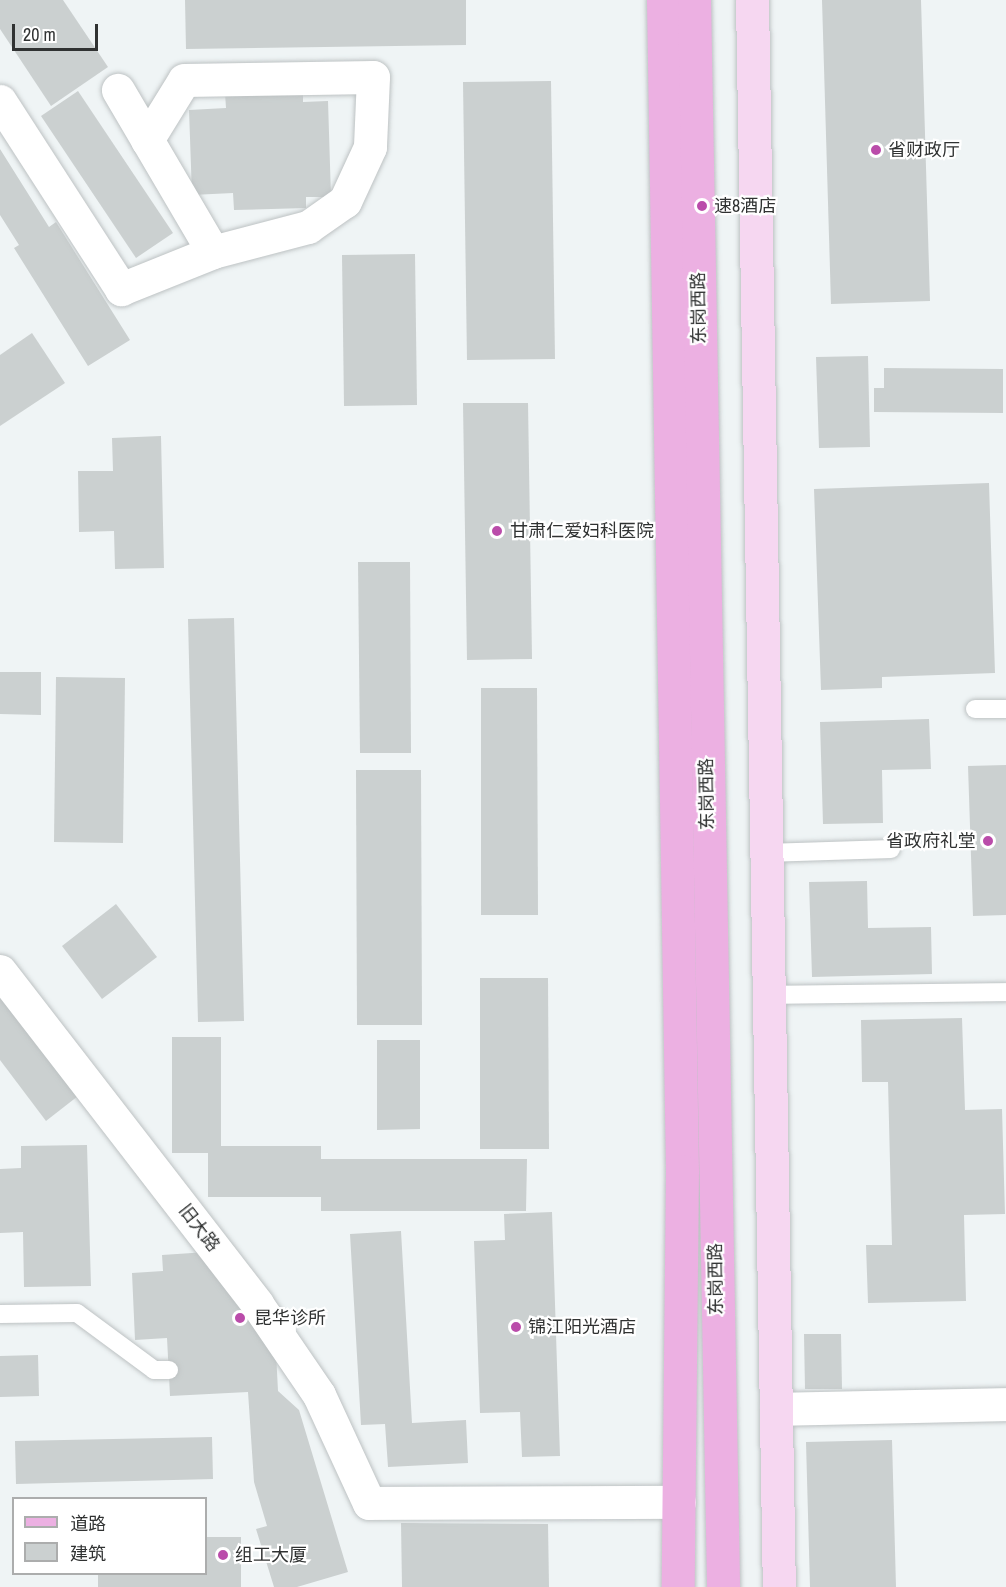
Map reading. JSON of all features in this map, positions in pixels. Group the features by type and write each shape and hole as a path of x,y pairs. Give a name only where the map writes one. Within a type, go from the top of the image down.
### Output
{"main road":[{"name":"东岗西路","path":"663,0 682,1171 678,1587"},
{"name":"东岗西路","path":"694,0 723,1587"}],"street":[{"path":"752,0 779,1587"},
{"path":"0,101 121,289 213,252 308,226 345,201 370,147 373,77 184,80 147,141"},
{"path":"118,90 213,252"},
{"name":"旧大路","path":"0,971 288,1368 369,1503 678,1502"},
{"path":"776,1409 1006,1404"}],"lane":[{"path":"975,709 1006,709"},
{"path":"766,853 891,849"},
{"path":"768,995 1006,992"},
{"path":"0,1314 77,1313 153,1370 169,1370"}],"building":[{"path":"0,0 63,0 108,67 51,106 0,29"},
{"path":"185,0 466,0 466,45 186,49"},
{"name":"省财政厅","path":"822,0 921,0 930,301 831,304"},
{"path":"551,81 555,359 467,360 463,82"},
{"path":"78,91 173,233 136,258 41,116"},
{"path":"303,91 303,102 328,101 331,197 306,197 306,208 234,210 233,193 192,195 189,110 226,108 225,93"},
{"path":"0,149 49,227 56,222 130,340 88,366 14,248 19,245 0,215"},
{"path":"415,254 417,405 344,406 342,255"},
{"path":"32,333 65,383 0,426 0,355"},
{"path":"868,356 870,447 819,448 816,357"},
{"path":"884,368 1003,369 1003,413 874,412 874,388 884,388"},
{"name":"甘肃仁爱妇科医院","path":"463,403 528,403 532,659 467,660"},
{"path":"161,436 164,568 115,569 114,531 79,532 78,471 113,471 112,438"},
{"path":"989,483 995,673 882,677 882,688 821,690 814,489"},
{"path":"358,562 410,562 411,753 360,753"},
{"path":"234,618 244,1021 198,1022 188,619"},
{"path":"0,672 41,672 41,715 0,714"},
{"path":"56,677 125,678 123,843 54,842"},
{"path":"481,688 537,688 538,915 481,915"},
{"path":"929,719 931,769 882,770 883,823 823,824 820,722"},
{"name":"省政府礼堂","path":"1006,765 1006,915 973,916 968,766"},
{"path":"356,770 421,770 422,1025 357,1025"},
{"path":"867,881 868,928 931,927 932,974 812,977 809,882"},
{"path":"116,904 157,957 102,999 62,946"},
{"path":"480,978 548,978 549,1149 480,1149"},
{"path":"0,994 78,1096 46,1121 0,1060"},
{"path":"962,1018 965,1110 1002,1109 1005,1214 964,1215 966,1301 868,1303 866,1245 892,1245 888,1082 862,1082 861,1020"},
{"path":"172,1037 221,1037 221,1146 321,1146 321,1159 527,1159 526,1211 321,1211 321,1197 208,1197 208,1153 172,1153"},
{"path":"377,1040 420,1040 420,1129 377,1130"},
{"path":"87,1145 91,1286 24,1287 23,1232 0,1233 0,1169 21,1168 21,1146"},
{"name":"锦江阳光酒店","path":"552,1212 560,1456 522,1457 520,1412 480,1413 474,1241 505,1240 504,1214"},
{"path":"401,1231 412,1423 466,1420 468,1463 388,1467 385,1424 361,1425 350,1234"},
{"path":"207,1252 276,1352 278,1391 299,1410 348,1572 297,1587 274,1587 256,1529 267,1526 254,1482 248,1392 170,1396 167,1338 135,1340 132,1273 163,1271 162,1255"},
{"path":"804,1334 841,1334 842,1389 805,1389"},
{"path":"38,1355 39,1396 0,1397 0,1356"},
{"path":"212,1437 213,1479 16,1484 15,1441"},
{"path":"892,1440 896,1587 810,1587 806,1442"},
{"path":"401,1523 548,1524 549,1587 402,1587"},
{"name":"组工大厦","path":"207,1537 241,1537 241,1587 98,1587 98,1575 207,1575"}],"place":[{"name":"省财政厅","path":"876,150"},
{"name":"速8酒店","path":"702,206"},
{"name":"甘肃仁爱妇科医院","path":"497,531"},
{"name":"省政府礼堂","path":"988,841"},
{"name":"昆华诊所","path":"240,1318"},
{"name":"锦江阳光酒店","path":"516,1327"},
{"name":"组工大厦","path":"223,1555"}]}
